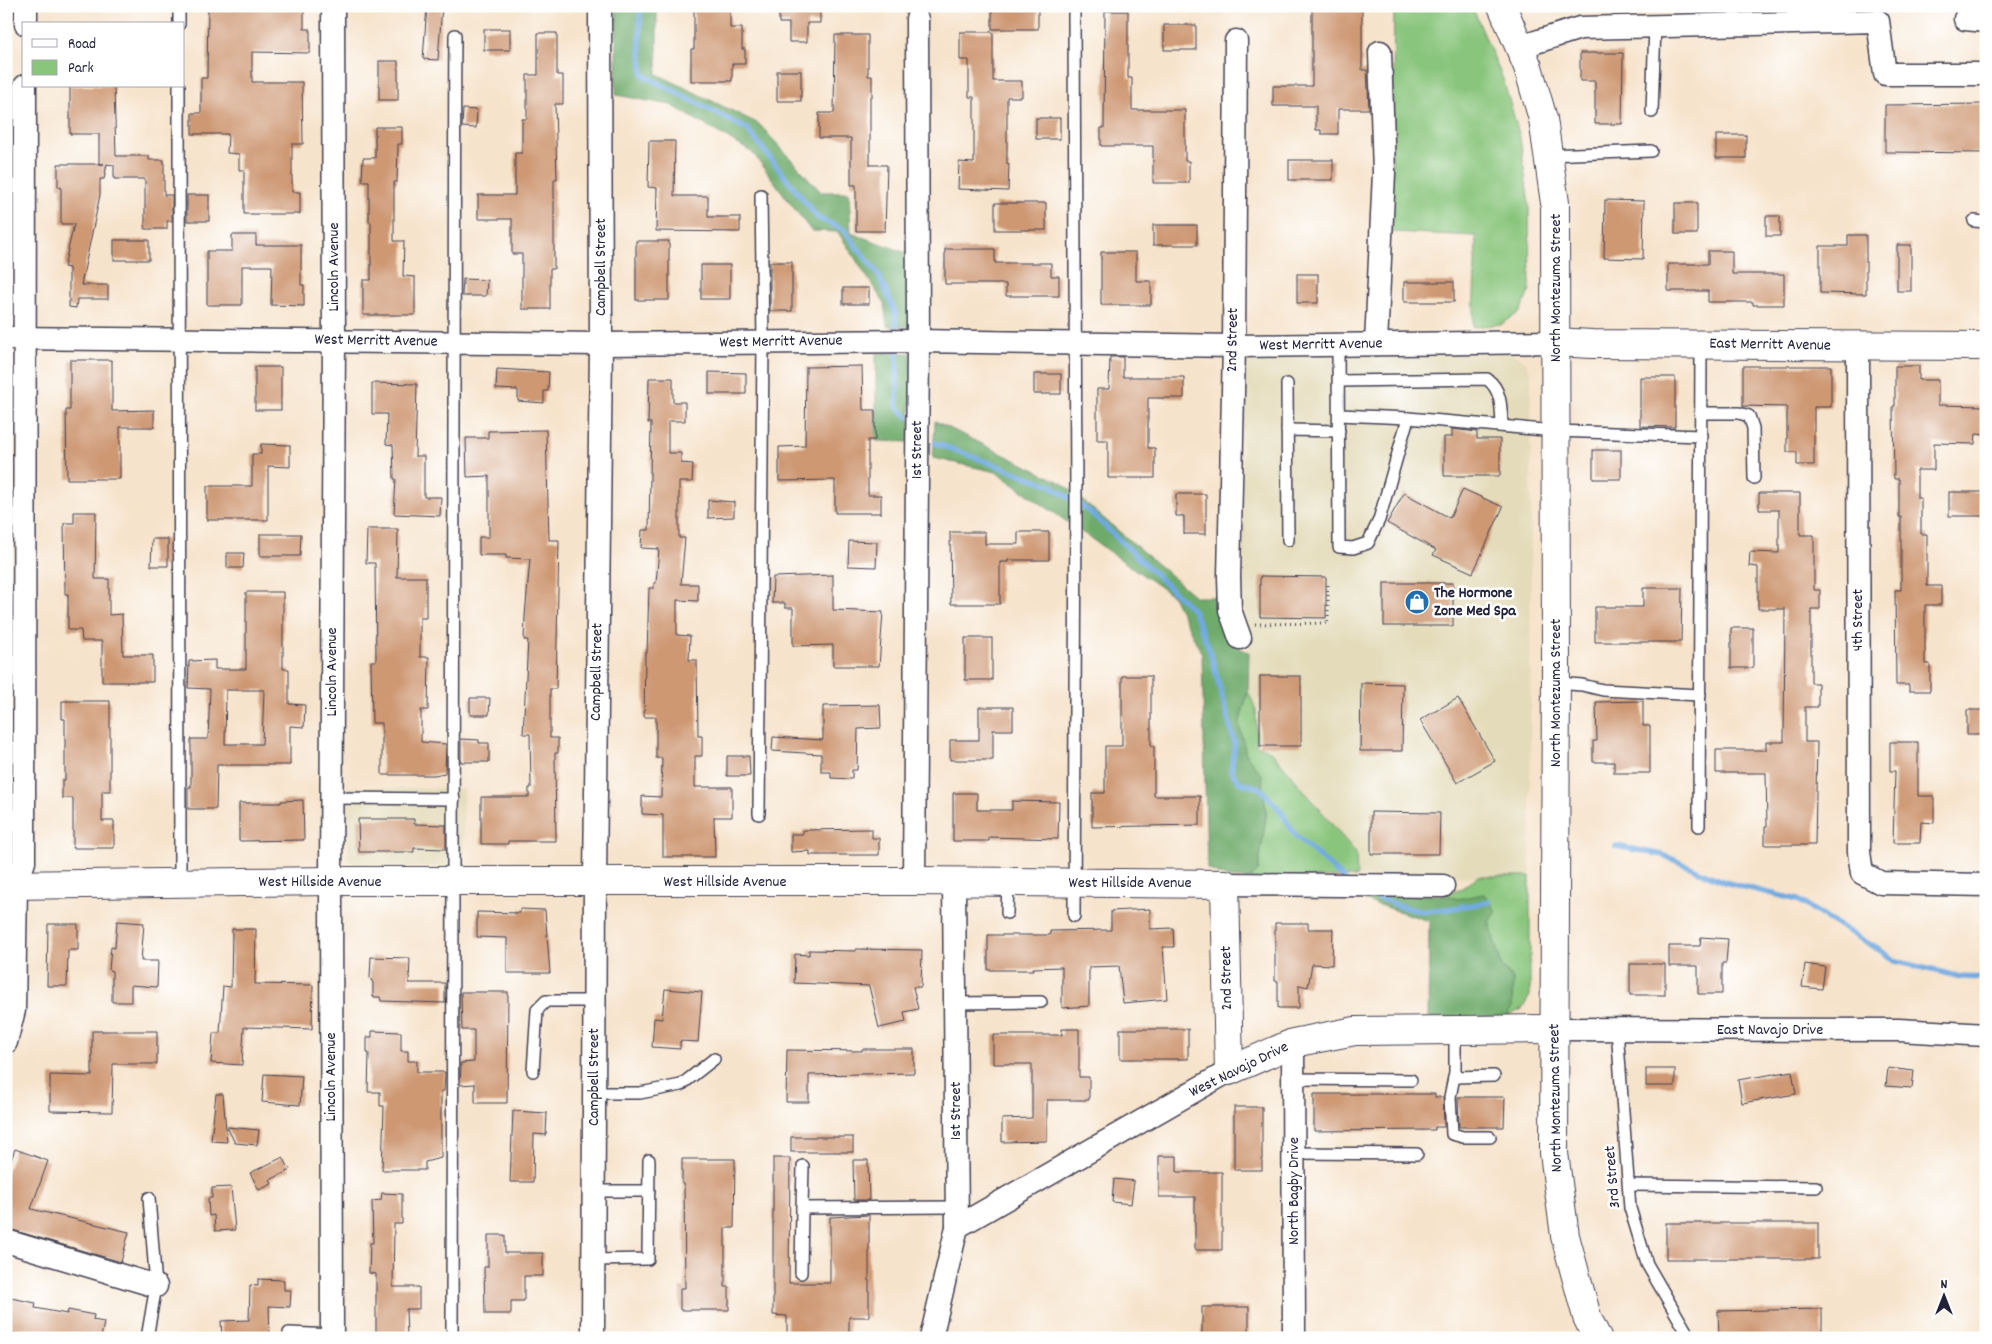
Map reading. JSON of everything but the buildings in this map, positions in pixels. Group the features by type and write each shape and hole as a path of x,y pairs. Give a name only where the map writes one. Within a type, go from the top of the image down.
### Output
{"street":[{"path":"26,6 26,22"},
{"name":"Lincoln Avenue","path":"332,1336 333,6"},
{"name":"Campbell Street","path":"593,1338 594,1001 601,344 600,6"},
{"name":"North Montezuma Street","path":"1502,6 1528,67 1543,119 1556,202 1554,1153 1565,1236 1587,1317 1597,1338"},
{"name":"1st Street","path":"914,881 917,19"},
{"path":"1520,47 1580,28 1878,21 1886,74 1986,74"},
{"name":"2nd Street","path":"1236,41 1230,610 1244,631"},
{"path":"1376,344 1384,173 1380,52"},
{"path":"6,1042 14,1010 11,885 24,862 15,338 25,88"},
{"name":"West Merritt Avenue","path":"15,338 601,344 915,341 1234,346 1555,342"},
{"name":"East Merritt Avenue","path":"1555,342 1592,344 1986,346"},
{"name":"4th Street","path":"1858,346 1858,852 1862,873 1881,884 1986,885"},
{"name":"West Hillside Avenue","path":"11,885 331,881 914,881 1443,886"},
{"name":"1st Street","path":"931,1338 956,1217 954,882"},
{"name":"2nd Street","path":"1225,884 1229,1071"},
{"name":"East Navajo Drive","path":"1554,1029 1899,1030 1986,1035"},
{"name":"West Navajo Drive","path":"956,1217 1229,1071 1293,1043 1354,1031 1554,1029"},
{"name":"North Bagby Drive","path":"1293,1043 1294,1338"},
{"path":"6,1241 156,1286"}],"lane":[{"path":"179,22 180,6"},
{"path":"1074,14 1076,343 1074,916"},
{"path":"1652,112 1655,26"},
{"path":"452,1338 455,35"},
{"path":"179,88 180,883"},
{"path":"1548,155 1651,150"},
{"path":"759,814 763,342 761,195"},
{"path":"1338,344 1340,547 1353,548 1368,543 1379,520 1408,418"},
{"path":"1699,826 1701,344"},
{"path":"1339,381 1487,379 1495,385 1499,397 1502,425"},
{"path":"1287,384 1288,540"},
{"path":"1701,413 1739,413 1749,416 1753,428 1754,478"},
{"path":"1339,415 1408,418 1556,430 1701,436"},
{"path":"1287,430 1339,431"},
{"path":"1556,683 1582,685 1603,690 1700,695"},
{"path":"331,798 454,799"},
{"path":"1007,913 1008,882"},
{"path":"533,1071 537,1010 546,1001 594,1001"},
{"path":"955,1003 1041,1002"},
{"name":"3rd Street","path":"1617,1029 1630,1208 1647,1264 1690,1338"},
{"path":"1455,1030 1454,1077 1450,1096 1452,1134 1463,1137 1490,1137"},
{"path":"594,1093 640,1093 681,1085 714,1060"},
{"path":"1454,1077 1494,1076"},
{"path":"1293,1079 1411,1080"},
{"path":"1294,1153 1417,1154"},
{"path":"594,1260 648,1259 649,1160"},
{"path":"801,1273 803,1166"},
{"path":"1629,1185 1816,1187"},
{"path":"594,1191 649,1191"},
{"path":"147,1338 156,1286 149,1198"},
{"path":"802,1208 956,1217"},
{"path":"289,1333 332,1336"}],"path":[{"path":"1244,631 1328,623 1328,585"}],"shaded area":[{"path":"1512,353 1526,362 1531,374 1530,876 1357,877 1272,752 1256,745 1256,710 1248,691 1250,631 1243,613 1242,363 1247,354"},
{"path":"6,767 13,767 12,852 6,862"},
{"path":"347,787 463,789 464,866 360,868 348,857"}],"green space":[{"path":"616,6 657,6 657,74 759,124 821,192 849,192 851,233 907,253 911,327 887,326 884,303 838,232 811,231 753,153 671,105 616,95"},
{"path":"1394,6 1472,6 1503,79 1520,137 1529,205 1530,290 1520,312 1502,324 1473,327 1476,236 1391,232"},
{"path":"876,353 911,353 910,442 876,441"},
{"path":"935,421 1062,483 1196,597 1221,597 1231,637 1241,649 1249,652 1248,691 1239,724 1246,755 1262,775 1266,815 1258,871 1249,879 1228,878 1207,869 1202,654 1173,596 996,472 933,458"},
{"path":"1248,691 1256,710 1256,745 1272,752 1356,853 1357,877 1249,879 1258,871 1266,815 1262,775 1246,755 1239,724"},
{"path":"1478,876 1530,876 1530,996 1522,1009 1507,1017 1513,980 1501,965 1489,922 1458,899 1441,895 1462,888"},
{"path":"1345,894 1441,895 1458,899 1484,894 1496,911 1489,922 1501,965 1513,980 1512,1006 1507,1017 1428,1018 1429,921"}],"waterway":[{"path":"640,6 640,45 643,75 747,129 818,218 844,230 878,274 895,311 897,337"},
{"path":"897,346 897,407 908,417"},
{"path":"935,443 1050,485 1090,512 1193,610 1210,651 1235,744 1231,771 1239,782 1260,788 1280,810 1295,835 1344,879"},
{"path":"1616,846 1663,855 1724,882 1798,900 1895,961 1961,977 1986,978"},
{"path":"1371,894 1398,905 1423,911 1442,910 1489,902"}],"place":[{"name":"The Hormone Zone Med Spa","path":"1417,602"}]}
